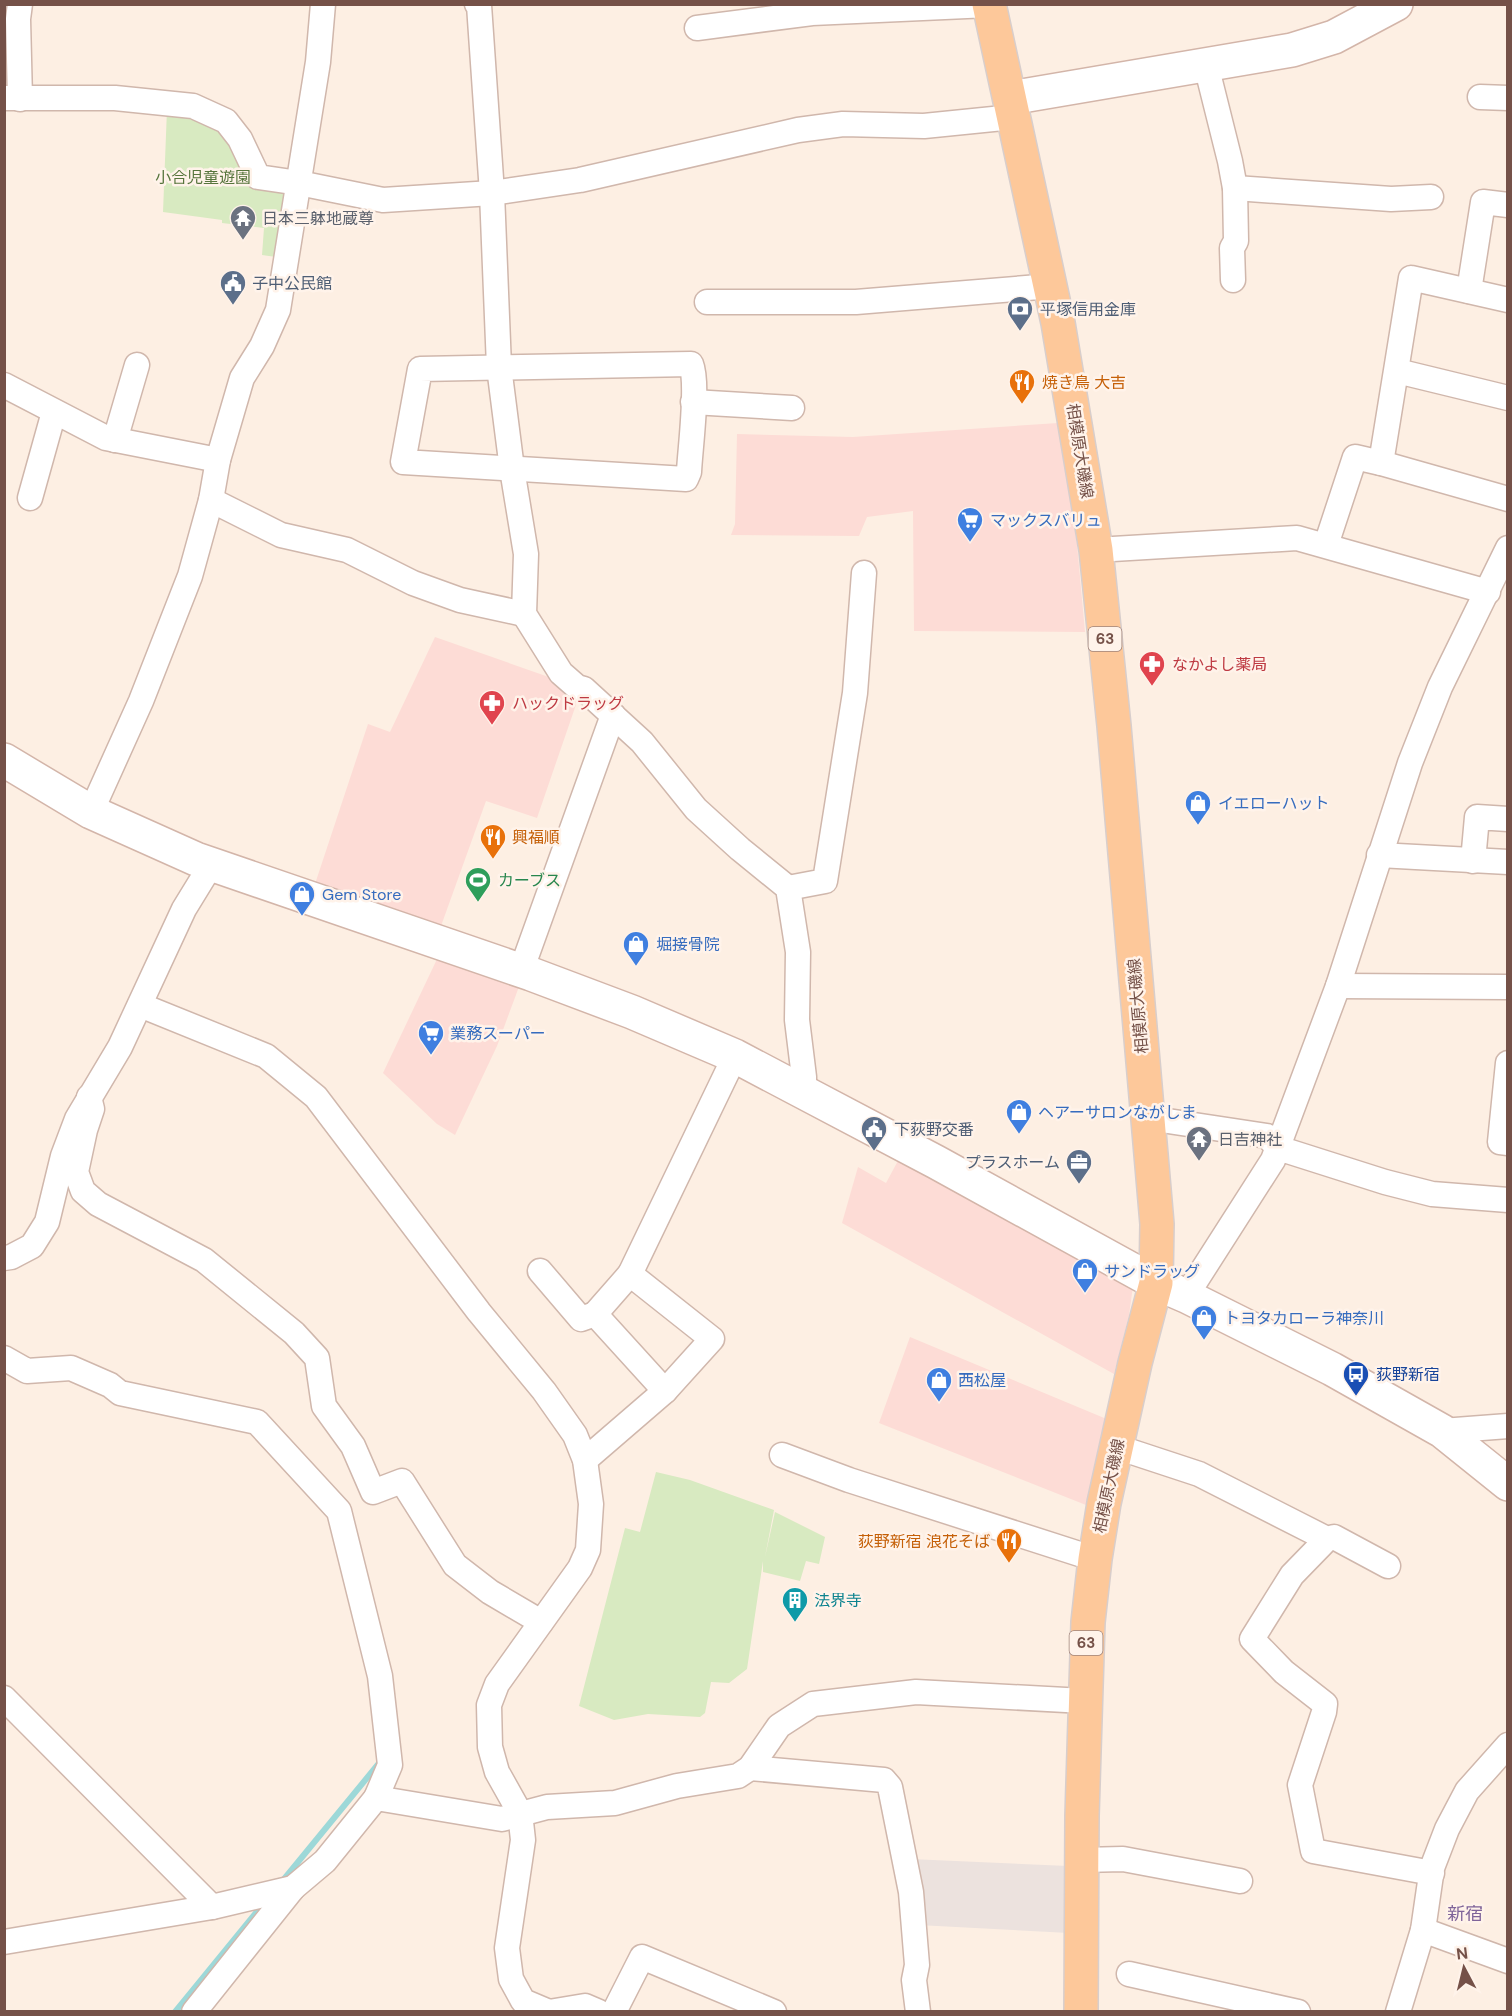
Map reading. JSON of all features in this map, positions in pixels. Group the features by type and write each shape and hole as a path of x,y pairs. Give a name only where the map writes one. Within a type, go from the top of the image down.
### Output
{"main road":[{"name":"相模原大磯線","path":"989,5 1051,286 1096,550 1114,726 1157,1224 1156,1282 1135,1363 1104,1503 1088,1622 1084,1701 1081,2012"}],"street":[{"path":"20,4 12,98 114,98 193,106 226,121 240,139 258,177 383,200 492,193 580,180 798,130 826,126 843,124 924,126 1206,65 1292,50 1334,37 1396,4"},
{"path":"90,812 141,701 190,576 211,500 218,460 242,378 262,346 278,310 318,62 323,4"},
{"path":"484,4 478,5 492,193 498,367 526,554 524,614 561,673 577,687 584,689 642,742 696,808 740,849 788,888 798,952 797,1020 804,1091"},
{"path":"697,28 871,7 989,5"},
{"path":"1206,65 1235,188 1236,241 1232,248 1233,280"},
{"path":"1480,97 1508,98"},
{"path":"1235,188 1391,199 1431,197"},
{"path":"1469,291 1483,202 1508,206"},
{"path":"1381,463 1411,278 1508,300"},
{"path":"707,302 834,307 856,302 1051,286"},
{"path":"691,364 693,402 689,472 686,479 403,462 420,369 498,367 691,364"},
{"path":"115,440 137,365"},
{"path":"1397,371 1508,398"},
{"path":"4,385 106,438 218,460"},
{"path":"693,402 792,408"},
{"path":"30,498 54,412"},
{"path":"1326,545 1355,458 1381,463 1508,499"},
{"path":"211,500 281,535 347,550 413,583 460,600 524,614"},
{"path":"1096,550 1297,538 1488,592"},
{"path":"1186,1296 1273,1160 1338,986 1410,763 1440,687 1508,548"},
{"path":"788,888 825,881 855,693 864,573"},
{"path":"521,971 613,715"},
{"path":"10,771 90,812 211,865 521,971 632,1012 735,1056 1156,1282 1332,1369 1442,1431 1508,1484"},
{"path":"1473,861 1477,817 1508,819"},
{"path":"1379,855 1508,862"},
{"path":"4,1258 11,1257 32,1246 47,1222 63,1156 77,1119 120,1047 184,909 211,865"},
{"path":"1338,986 1508,987"},
{"path":"140,1005 266,1056 316,1097 479,1312 544,1391 575,1435 585,1460 591,1504 588,1550 580,1568 497,1684 489,1704 490,1748 496,1772 520,1813 523,1840 507,1948 511,1979 521,2006 549,2012 585,2006 599,2012"},
{"path":"540,1271 581,1319 594,1314 630,1275 735,1056"},
{"path":"1507,1070 1500,1142 1508,1143"},
{"path":"89,1097 92,1109 76,1172 83,1191 98,1204 204,1260 294,1333 317,1358 324,1406 353,1446 373,1492 402,1481 455,1565 490,1592 541,1622"},
{"path":"1148,1118 1268,1136 1278,1148 1385,1182 1432,1194 1508,1200"},
{"path":"585,1460 664,1391 712,1339 630,1275"},
{"path":"594,1314 664,1391"},
{"path":"4,1358 27,1371 71,1368 110,1385 120,1393 257,1422 339,1511 380,1676 390,1765 376,1798 325,1861 293,1888 194,2012"},
{"path":"1442,1431 1508,1426"},
{"path":"1117,1447 1199,1474 1327,1539"},
{"path":"782,1455 849,1480 1095,1559"},
{"path":"1388,1566 1334,1537 1327,1539 1292,1575 1252,1639 1284,1672 1325,1704 1300,1785 1313,1851 1431,1873"},
{"path":"376,1798 502,1819 547,1806 615,1803 677,1786 738,1776 750,1768 779,1726 813,1704 916,1692 1084,1701"},
{"path":"4,1698 212,1907"},
{"path":"1398,2012 1424,1930 1431,1873 1447,1829 1467,1791 1508,1744"},
{"path":"750,1768 884,1780 890,1787 911,1892 917,1965 914,1980 918,2012"},
{"path":"1082,1860 1123,1859 1231,1874"},
{"path":"4,1942 212,1907 293,1888"},
{"path":"1424,1930 1508,1961"},
{"path":"614,2012 642,1957 709,1977 774,2012"},
{"path":"1129,1974 1298,2012"}],"shaded area":[{"path":"1058,423 1077,544 1085,632 914,631 913,511 867,517 859,536 731,535 735,524 737,434 853,437"},
{"path":"435,637 563,682 579,696 537,818 486,801 441,926 315,884 368,724 390,732"},
{"path":"438,957 520,984 497,1046 455,1135 437,1124 383,1073"},
{"path":"900,1157 1133,1286 1129,1315 1114,1374 842,1223 858,1167 886,1183"},
{"path":"910,1337 1109,1420 1091,1507 879,1423"},
{"path":"910,1859 1068,1866 1069,1933 918,1925"}],"green space":[{"name":"小合児童遊園","path":"167,109 217,126 286,187 283,258 262,255 264,228 163,212"},
{"path":"656,1472 690,1480 774,1510 765,1557 775,1512 825,1537 819,1564 806,1561 800,1581 763,1572 763,1561 747,1669 729,1683 711,1682 705,1713 700,1717 648,1714 614,1720 579,1706 625,1528 640,1532"}],"waterway":[{"path":"280,1884 380,1762"},
{"path":"175,2012 264,1903"}],"place":[{"name":"日本三躰地蔵尊","path":"243,241"},
{"name":"子中公民館","path":"233,306"},
{"name":"平塚信用金庫","path":"1020,332"},
{"name":"焼き鳥 大吉","path":"1022,405"},
{"name":"マックスバリュ","path":"970,543"},
{"name":"なかよし薬局","path":"1152,687"},
{"name":"ハックドラッグ","path":"492,726"},
{"name":"イエローハット","path":"1198,826"},
{"name":"興福順","path":"493,860"},
{"name":"カーブス","path":"478,903"},
{"name":"Gem Store","path":"302,917"},
{"name":"堀接骨院","path":"636,967"},
{"name":"業務スーパー","path":"431,1056"},
{"name":"ヘアーサロンながしま","path":"1019,1135"},
{"name":"下荻野交番","path":"874,1152"},
{"name":"日吉神社","path":"1199,1162"},
{"name":"プラスホーム","path":"1079,1185"},
{"name":"サンドラッグ","path":"1085,1294"},
{"name":"トヨタカローラ神奈川","path":"1204,1341"},
{"name":"荻野新宿","path":"1356,1397"},
{"name":"西松屋","path":"939,1403"},
{"name":"荻野新宿 浪花そば","path":"1009,1564"},
{"name":"法界寺","path":"795,1623"}],"district":[{"name":"新宿","path":"1465,1914"}]}
